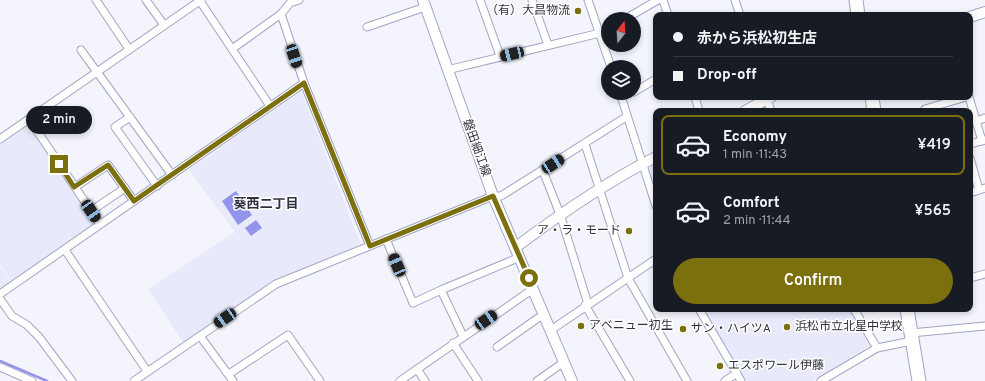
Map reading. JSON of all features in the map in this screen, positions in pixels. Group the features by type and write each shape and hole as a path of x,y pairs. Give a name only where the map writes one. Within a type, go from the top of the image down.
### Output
{"highway":[{"path":"856,0 858,12"},
{"path":"907,312 919,381"}],"main road":[{"name":"磐田細江線","path":"424,4 493,196 572,381"},
{"path":"973,16 985,12"},
{"path":"750,108 764,100"},
{"path":"518,252 560,214 653,158"}],"street":[{"path":"96,0 130,49"},
{"path":"146,0 164,25"},
{"path":"232,49 281,14 290,3 299,0"},
{"path":"480,0 500,56"},
{"path":"532,0 548,45"},
{"path":"588,0 609,60"},
{"path":"637,12 658,0"},
{"path":"663,0 667,12"},
{"path":"735,0 739,12"},
{"path":"0,139 200,1 270,106"},
{"path":"367,27 424,4"},
{"path":"281,14 304,83 370,246"},
{"path":"447,70 600,33"},
{"path":"81,50 172,175"},
{"path":"641,87 653,81"},
{"path":"0,294 304,83"},
{"path":"622,100 626,117 644,163 653,195"},
{"path":"928,108 956,100"},
{"path":"973,113 983,140 973,143"},
{"path":"130,117 115,127 157,186"},
{"path":"134,381 276,284 493,196 501,196 543,171 626,117"},
{"path":"976,121 985,118"},
{"path":"29,119 100,224"},
{"path":"585,144 628,278 687,381"},
{"path":"74,187 108,165 134,201"},
{"path":"973,166 982,189"},
{"path":"543,171 560,214 586,304 630,381"},
{"path":"91,211 125,188"},
{"path":"386,239 413,303 518,252"},
{"path":"65,250 147,371"},
{"path":"551,330 586,304 628,278 653,260"},
{"path":"973,277 985,274"},
{"path":"400,381 533,289"},
{"path":"442,290 463,336"},
{"path":"0,299 12,316 27,325 39,337 72,381"},
{"path":"702,312 741,381"},
{"path":"856,312 877,348"},
{"path":"497,347 538,318 545,316"},
{"path":"821,381 877,348 911,337 985,326"},
{"path":"229,374 288,335 320,381"},
{"path":"200,336 233,381"},
{"path":"454,343 478,381"},
{"path":"537,381 564,362"},
{"path":"0,367 32,381"},
{"path":"417,369 425,381"},
{"path":"725,381 736,373"}],"shaded area":[{"path":"301,91 363,250 268,285 183,342 148,289 235,232 189,170"},
{"path":"25,126 30,126 94,221 93,226 11,281 0,264 0,143"},
{"path":"653,166 653,183 649,168"},
{"path":"0,267 11,282 0,290"},
{"name":"浜松市立北星中学校","path":"705,312 852,312 871,345 812,381 745,381"}],"water":[{"path":"236,191 252,215 238,225 222,201"},
{"path":"256,220 262,228 251,236 245,228"}],"waterway":[{"path":"0,361 47,381"}],"place":[{"name":"（有）大昌物流","path":"578,11"},
{"name":"ア・ラ・モード","path":"629,231"},
{"name":"アベニュー初生","path":"581,326"},
{"name":"浜松市立北星中学校","path":"787,327"},
{"name":"サン・ハイツA","path":"683,329"},
{"name":"エスポワール伊藤","path":"720,366"}],"district":[{"name":"葵西二丁目","path":"266,205"}],"route":[{"path":"59,164 74,187 108,165 134,201 304,83 370,246 493,196 529,278"}]}
